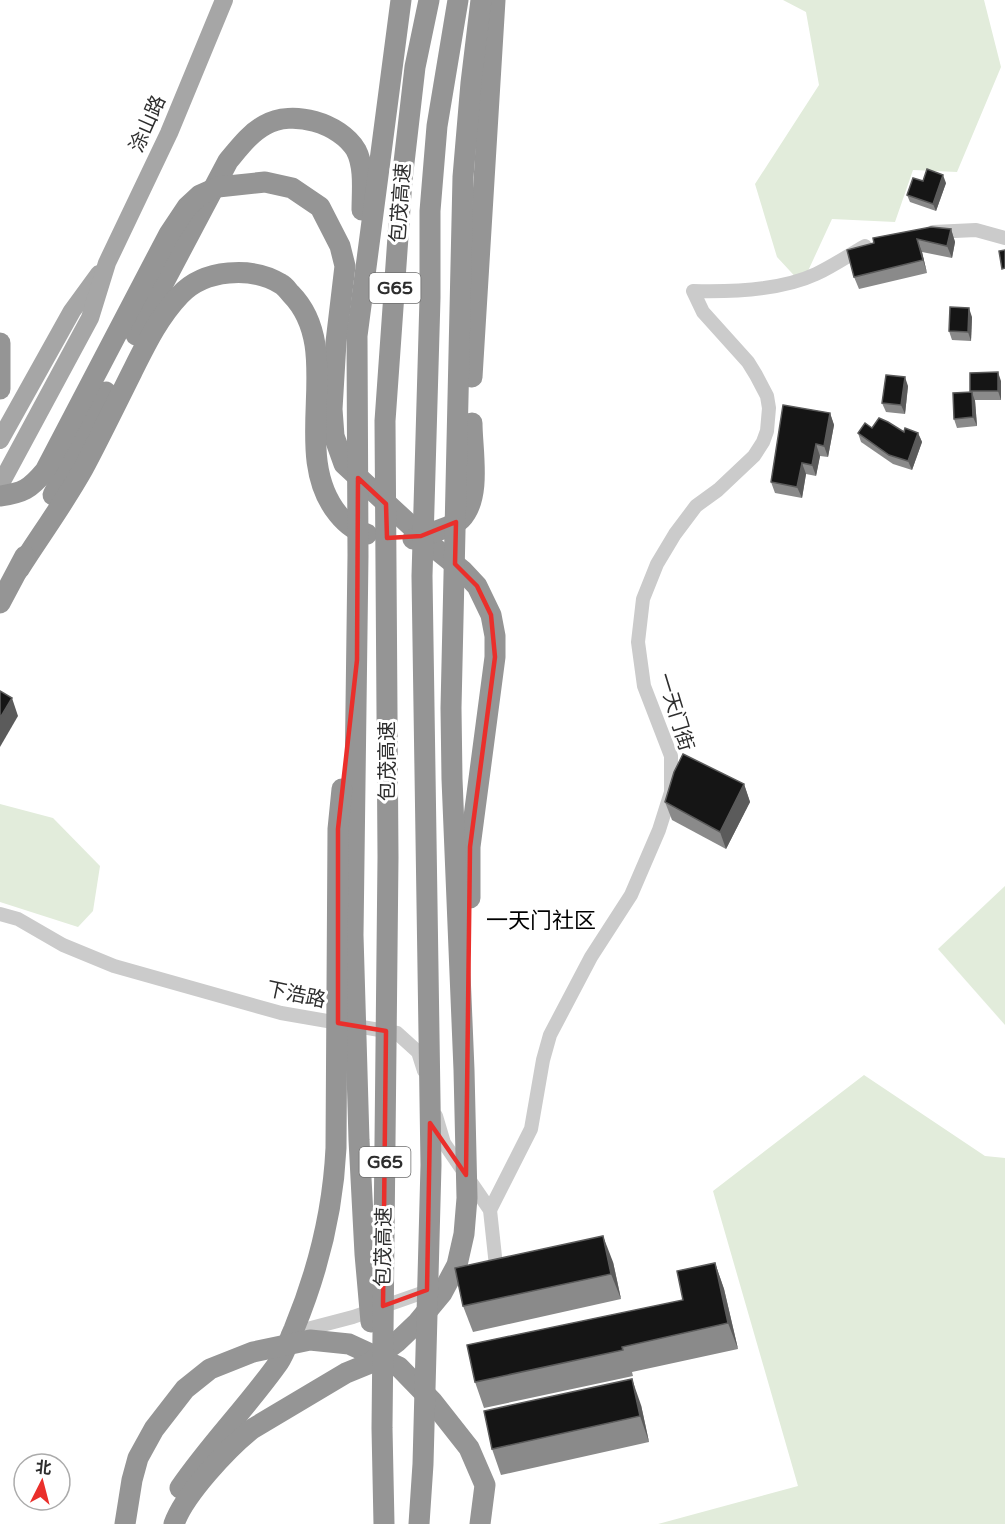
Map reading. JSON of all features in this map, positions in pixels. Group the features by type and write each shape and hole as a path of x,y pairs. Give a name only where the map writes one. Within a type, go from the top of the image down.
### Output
{"highway":[{"path":"160,1524 181,1486 219,1434 280,1360 306,1300 334,1185 346,829 345,736 357,655 357,336 363,276 401,0"},
{"name":"包茂高速","path":"384,1524 382,1428 388,857 385,422 402,180 415,67 429,0"},
{"name":"包茂高速","path":"419,1524 423,1464 431,1165 422,576 430,298 430,211 436,126 458,0"},
{"path":"174,1524 191,1494 241,1438 252,1429 346,1374 368,1364 397,1342 418,1322 442,1293 457,1265 464,1234 467,1198 464,1070 470,1005 462,850 451,767 463,177 481,0"},
{"path":"0,603 19,569 82,471 153,330 181,293 214,274 236,272 257,274 282,284 300,303 312,325 317,362 316,462 330,504 345,523 359,532 382,538 412,540 459,521 468,510 474,492 472,365 495,0"},
{"path":"19,569 68,464 228,160 248,137 266,124 281,120 301,119 336,129 348,140 357,152 362,173 363,276"},
{"path":"0,496 20,493 34,485 45,471 169,234 187,207 200,195 218,187 265,182 292,188 320,207 340,246 345,266 336,342 332,409 334,436 344,464 463,571 477,586 491,615 495,636 495,657 462,850"},
{"path":"0,343 0,389"},
{"path":"346,829 353,935 365,1254 382,1428"},
{"path":"125,1524 138,1458 154,1429 185,1389 210,1369 253,1352 310,1340 349,1344 399,1367 432,1401 469,1448 485,1485 480,1524"}],"main road":[{"name":"涂山路","path":"0,485 90,318 107,263 170,133 224,0"},
{"name":"涂山路","path":"0,440 72,311 107,263"}],"street":[{"path":"918,233 976,230 1005,238"},
{"name":"一天门街","path":"490,1210 531,1129 543,1060 550,1035 591,957 631,895 659,830 670,792 671,756 644,686 638,642 643,599 657,564 675,534 696,506 718,490 754,456 767,431 769,408 767,396 756,375 748,362 703,312 693,291 730,292 799,280 816,274 865,245 874,243"},
{"name":"下浩路","path":"0,914 18,919 63,945 114,966 281,1013 398,1033 418,1052 444,1143 490,1210"},
{"path":"490,1210 497,1267"},
{"path":"248,1344 353,1317 463,1278"}],"highlighted area":[{"path":"358,478 386,504 387,538 421,536 456,522 455,564 477,586 491,615 495,657 470,847 466,1175 430,1123 427,1290 383,1306 386,1031 338,1023 338,829 357,660"}],"green space":[{"path":"783,0 984,0 1001,67 957,172 913,170 895,222 832,219 802,284 777,257 755,184 819,85 806,12"},
{"path":"0,804 53,818 100,866 93,911 78,927 0,902"},
{"path":"1005,886 1005,1025 938,949"},
{"path":"864,1075 985,1156 1005,1158 1005,1524 658,1524 798,1486 713,1191"}],"building":[{"path":"927,169 943,175 933,204 907,195 913,178 923,181"},
{"path":"931,227 951,229 947,246 917,239 923,260 854,277 847,250 874,243 873,238"},
{"path":"1005,250 1005,268 1002,269 999,251"},
{"path":"950,307 969,308 968,332 949,331"},
{"path":"998,372 998,391 970,391 970,373"},
{"path":"886,375 905,377 901,405 882,403"},
{"path":"972,392 973,417 954,419 953,393"},
{"path":"783,405 830,413 824,446 816,444 812,465 802,463 797,487 771,482"},
{"path":"879,418 904,432 905,428 918,433 908,461 889,455 858,433 865,423 872,428"},
{"path":"0,691 12,698 0,718"},
{"path":"683,754 744,784 720,832 665,802 674,772"},
{"path":"603,1236 611,1274 463,1306 455,1268"},
{"path":"715,1263 728,1323 622,1347 623,1350 475,1382 467,1345 683,1300 677,1271"},
{"path":"632,1379 640,1416 492,1449 484,1411"}],"district":[{"name":"一天门社区","path":"541,921"}]}
